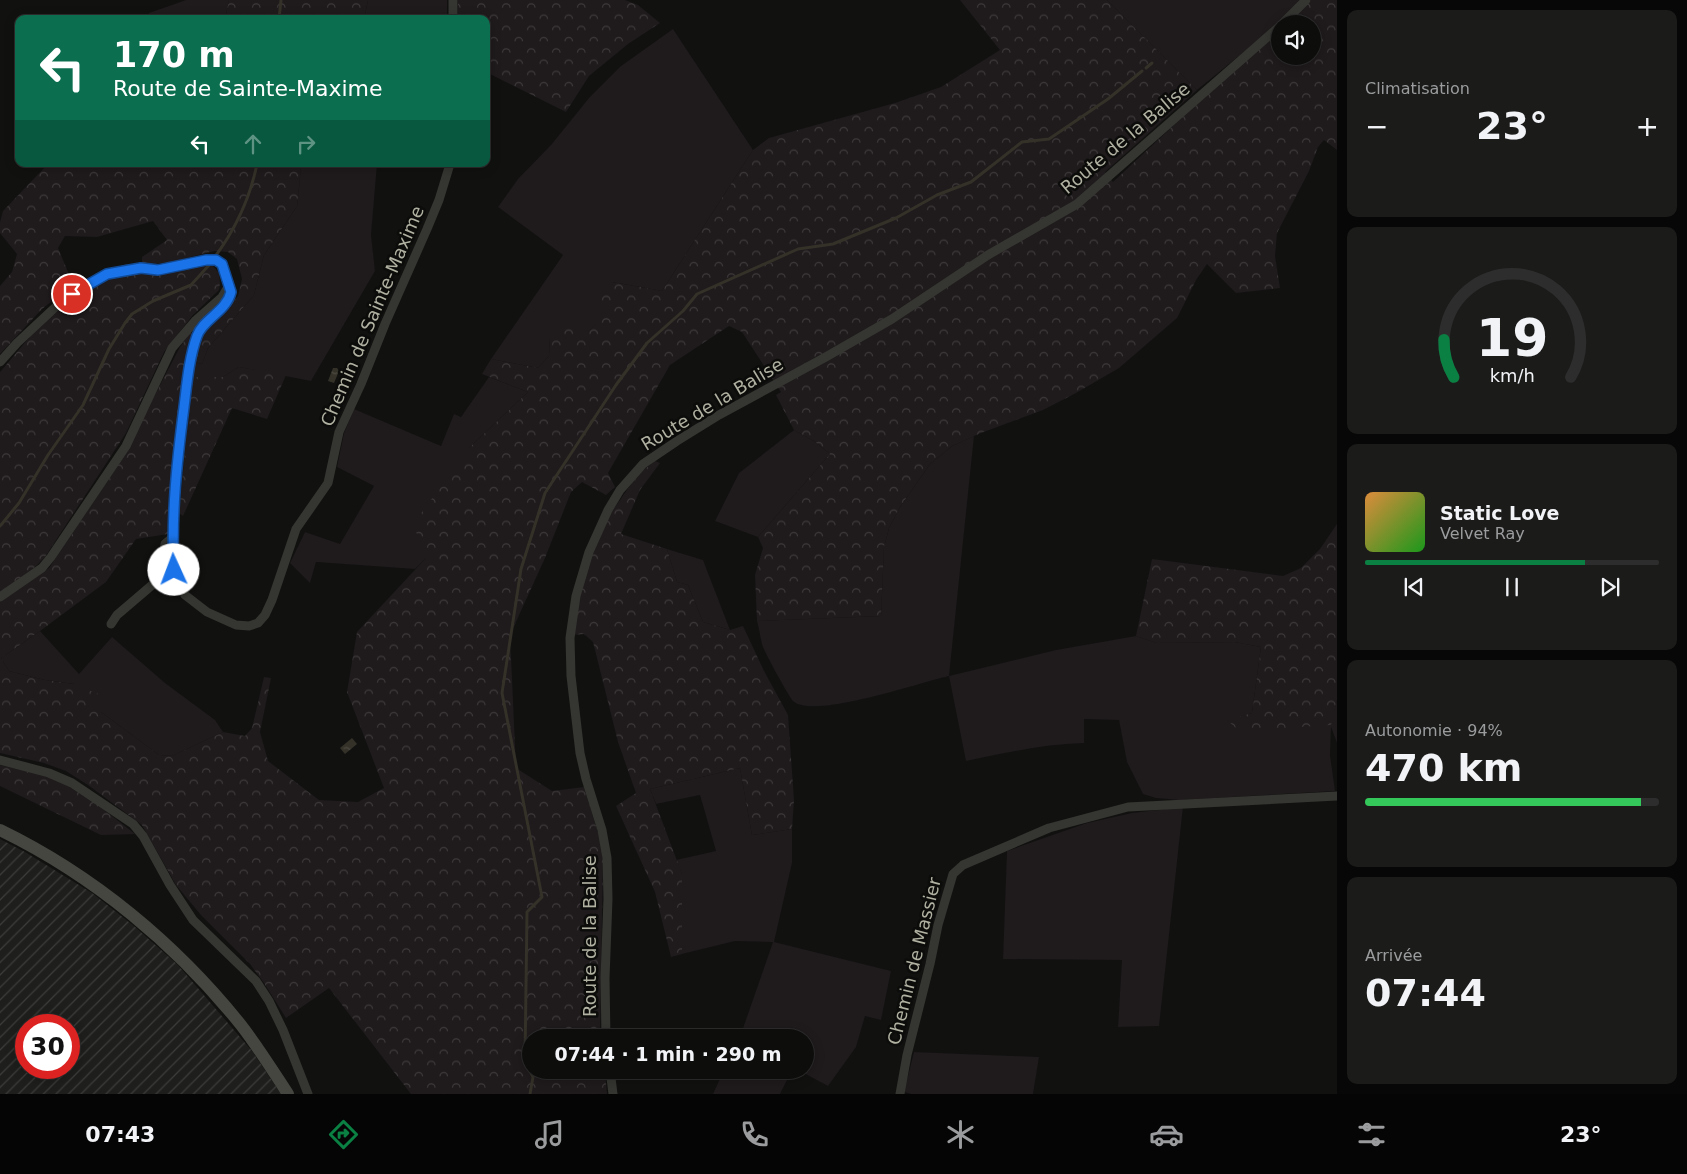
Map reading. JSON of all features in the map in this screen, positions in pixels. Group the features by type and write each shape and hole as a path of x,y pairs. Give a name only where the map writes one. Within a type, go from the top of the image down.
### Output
{"street":[{"path":"453,0 453,15"},
{"name":"Route de la Balise","path":"1291,15 1306,0"},
{"name":"Route de la Balise","path":"606,1029 607,858 602,830 580,753 571,676 570,638 576,596 589,552 608,510 620,490 643,464 677,441 719,415 892,319 988,255 1077,204 1271,34"},
{"name":"Chemin de Sainte-Maxime","path":"228,287 231,292 229,301 198,333 193,347 177,462 172,538 176,581 185,595 207,612 236,625 249,626 258,623 265,615 272,600 296,528 328,484 339,432 427,229 439,200 449,167"},
{"path":"0,362 63,300 99,278 126,269 158,270 206,260 216,260 225,269 228,287 222,297 196,320 172,348 126,446 51,557 42,568 0,597"},
{"path":"111,624 117,615 158,580 161,573 165,544 172,538"},
{"path":"0,760 49,773 72,783 133,824 147,842 170,885 193,920 237,962 260,988 277,1016 308,1094"},
{"name":"Chemin de Massier","path":"900,1094 907,1055 938,925 953,874 963,865 1049,828 1128,807 1337,796"},
{"path":"0,830 48,856 104,893 164,943 240,1025 261,1052 288,1094"},
{"path":"611,1079 613,1094"}],"shaded area":[{"path":"0,839 92,893 134,926 178,965 252,1051 281,1094 0,1094"}],"green space":[{"path":"186,0 229,0 226,15 149,15 149,13"},
{"path":"229,0 368,0 365,15 226,15"},
{"path":"368,0 447,0 447,15 365,15"},
{"path":"458,0 625,0 638,5 660,23 628,44 589,76 566,112 490,74 490,15 458,15"},
{"path":"960,0 1107,0 1197,90 1105,172 1113,182 1204,97 1271,40 1271,65 1321,65 1321,15 1297,15 1311,0 1337,0 1337,150 1324,140 1318,147 1309,171 1277,233 1275,256 1280,288 1236,293 1207,264 1196,280 1177,318 1119,368 1043,410 952,446 930,464 900,507 889,528 884,547 881,616 757,621 755,575 763,548 758,537 830,454 814,441 794,430 776,395 781,392 742,332 729,326 670,365 608,473 615,487 606,495 582,482 571,492 545,558 510,635 516,768 552,791 584,787 601,842 603,860 600,1029 522,1029 522,1079 606,1079 607,1094 411,1094 329,988 286,1018 250,964 201,915 176,885 142,825 66,771 44,763 0,753 0,601 49,568 127,452 180,347 190,333 194,334 168,534 136,539 106,582 1,658 9,671 45,680 74,684 101,695 101,712 159,755 172,756 223,732 245,736 252,728 264,677 271,678 260,732 268,761 319,800 358,802 384,788 347,692 357,632 426,558 413,524 470,447 528,392 482,374 491,359 538,368 549,356 550,337 567,321 588,332 606,314 598,300 612,282 662,291 753,150 769,138 895,103 941,87 1000,50"},
{"path":"1107,0 1301,0 1285,15 1271,15 1271,29 1197,90"},
{"path":"673,29 753,150 662,291 612,282 607,314 588,332 550,337 549,356 538,368 491,359 563,255 498,207 518,179 551,145 589,98 621,66"},
{"path":"45,167 301,167 297,206 264,255 254,295 208,348 202,364 195,362 199,341 238,296 242,279 237,259 228,252 214,251 167,263 142,264 142,257 167,240 153,221 97,237 65,236 58,248 73,284 42,309 0,354 0,286 12,272 17,254 0,233 3,211"},
{"path":"301,167 377,167 371,235 375,271 311,381 239,367 223,377 192,377 195,362 202,364 208,348 254,295 264,255 297,206"},
{"path":"205,264 213,266 219,273 219,290 193,315 164,352 126,433 45,557 33,569 0,592 0,372 49,317 78,293 94,284 118,276 163,273"},
{"path":"239,367 286,375 267,419 232,408 183,516 179,513 192,377 223,377"},
{"path":"489,377 528,392 470,447 426,558 415,569 316,562 310,583 290,563 305,532 340,544 374,486 337,467 344,433 354,409 441,446 454,414 461,417"},
{"path":"794,430 814,441 830,454 758,537 715,521 739,473"},
{"path":"974,436 949,676 868,698 821,706 804,706 793,701 776,673 763,648 757,621 881,616 884,547 889,528 900,507 930,464 952,446"},
{"path":"655,461 660,463 640,490 621,534 667,549 677,582 688,585 703,622 730,630 743,626 764,671 788,715 794,800 792,829 752,835 740,768 650,789 682,874 682,954 671,957 655,892 616,806 636,793 618,742 593,642 584,634 573,635 577,605 595,543 605,522 637,475"},
{"path":"1337,524 1337,700 1331,725 1239,731 1227,720 1252,713 1261,647 1235,642 1157,643 1136,636 1152,559 1283,576 1301,568 1320,549"},
{"path":"667,549 703,560 730,630 703,622 688,585 677,582"},
{"path":"40,631 79,674 112,637 165,683 215,720 223,732 172,756 159,755 101,712 74,684 45,680 9,671 1,658"},
{"path":"1136,636 1157,643 1235,642 1261,647 1252,713 1227,721 1330,725 1337,700 1337,743 1331,727 1330,755 1335,791 1179,800 1156,798 1143,794 1127,762 1119,720 1084,719 1084,743 1039,747 966,761 949,676 1056,650"},
{"path":"0,765 50,776 80,791 135,834 101,835 0,786"},
{"path":"740,768 752,835 792,829 792,863 774,942 891,971 881,1020 865,1016 856,1047 828,1086 814,1079 814,1029 743,1029 773,942 735,941 682,954 682,874 676,860 716,851 700,795 656,804 650,789"},
{"path":"1183,807 1159,1026 1118,1027 1122,960 1003,959 1007,851 1087,823 1132,813"},
{"path":"914,1052 1039,1057 1033,1094 911,1094 904,1092"},
{"path":"720,1079 788,1079 780,1094 713,1094"}],"water":[{"path":"333,368 337,368 339,371 334,383 328,381"},
{"path":"352,738 357,744 345,754 340,748"}],"waterway":[{"path":"279,15 281,0"},
{"path":"1146,68 1152,63"},
{"path":"530,1094 533,1077 525,1061 527,912 542,897 502,693 521,569 545,493 616,385 647,343 683,311 697,294 798,249 833,244 896,218 937,195 971,182 1022,142 1049,139 1108,99 1142,71"},
{"path":"214,258 229,236 241,213 256,167"},
{"path":"0,526 19,503 48,455 83,405 109,349 132,314 153,301 191,285 211,263"}],"route":[{"path":"72,294 107,274 126,269 158,270 206,260 216,260 225,269 228,287 231,292 229,301 198,333 193,347 188,376 177,462 172,538 174,570"}]}
